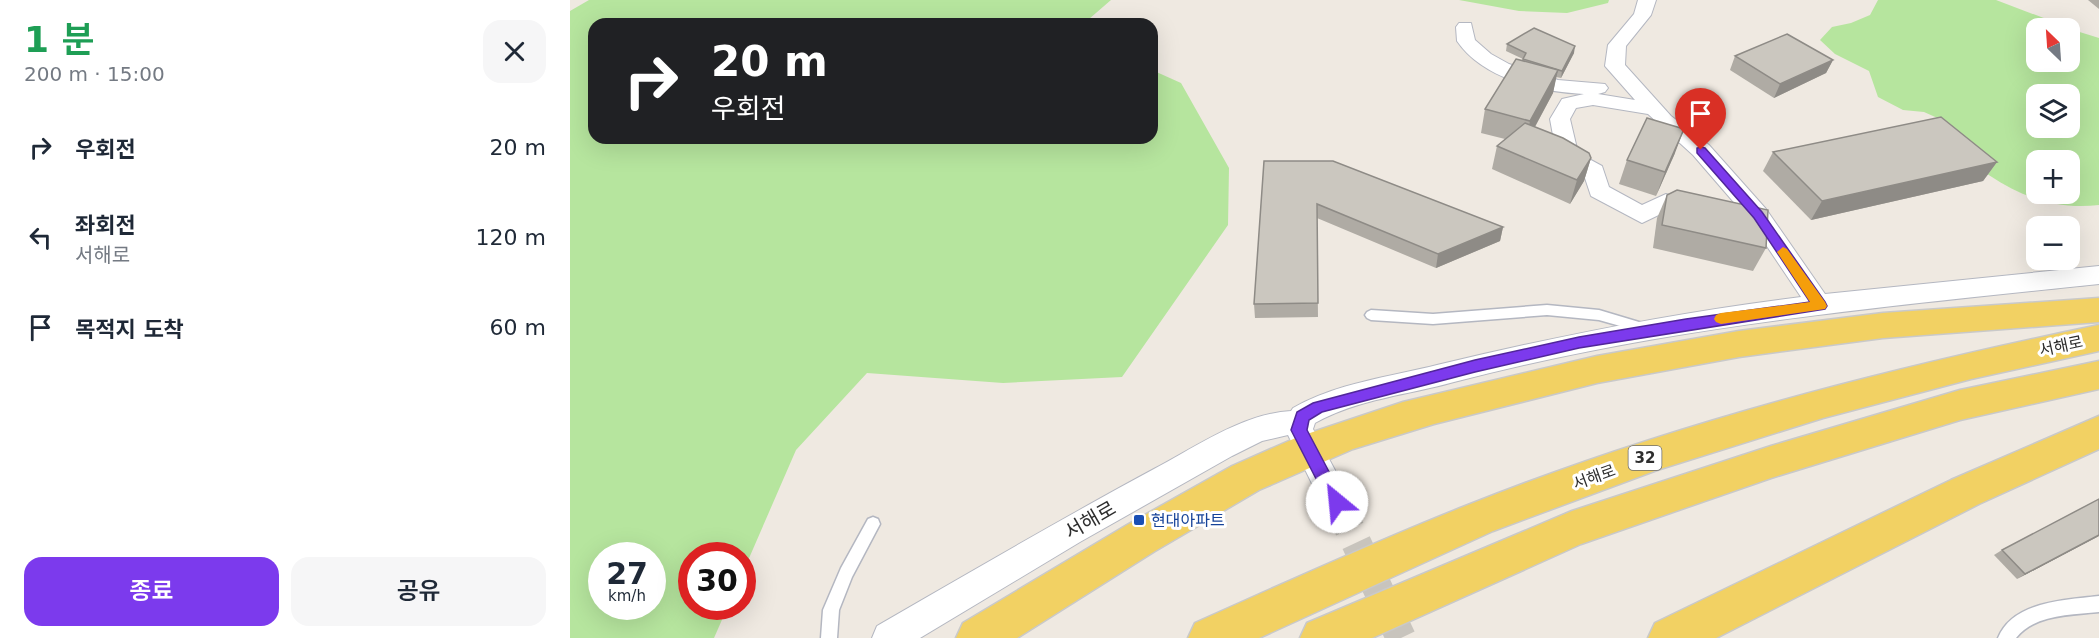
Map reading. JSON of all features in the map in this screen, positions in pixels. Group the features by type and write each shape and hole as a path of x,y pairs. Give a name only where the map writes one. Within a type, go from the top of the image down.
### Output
{"main road":[{"path":"978,638 1209,498 1282,461 1304,436 1361,431 1441,406 1596,369 1748,343 1881,324 2099,310"},
{"name":"서해로","path":"1210,638 1480,518 1654,455 1823,403 1971,365 2099,338"},
{"path":"1322,638 1572,529 1771,462 1960,405 2099,375"},
{"path":"1670,638 1965,492 2099,432"}],"street":[{"path":"1647,0 1642,15 1617,45 1615,66 1653,108 1701,150 1758,215 1820,306"},
{"path":"1465,27 1466,41 1477,52 1490,62 1512,72 1555,85 1590,89 1629,83"},
{"path":"1653,108 1593,99 1569,103 1560,119 1568,158 1594,171 1599,191 1642,215 1666,202 1706,212"},
{"path":"1337,502 1304,436 1303,416 1338,401 1556,347 1649,330 1820,306 2099,275"},
{"name":"서해로","path":"889,638 1107,509 1265,427 1286,422 1304,436"}],"lane":[{"path":"1371,315 1433,319 1547,309 1599,315 1649,330"},
{"path":"830,638 831,610 846,573 873,524"},
{"path":"2006,638 2011,629 2044,611 2099,604"}],"green space":[{"path":"589,0 1111,0 1090,18 588,18 588,144 1158,144 1158,73 1181,83 1229,168 1228,225 1122,377 1003,383 867,373 796,450 756,542 678,542 678,620 722,620 714,638 570,638 570,11"},
{"path":"1459,0 1609,0 1608,3 1567,13 1519,11"},
{"path":"1878,0 1996,0 2044,18 2026,18 2026,72 2080,72 2080,32 2099,38 2099,205 2055,204 2080,204 2080,150 2026,150 2026,195 1999,182 1947,145 1942,120 1924,112 1903,110 1878,97 1869,71 1835,54 1820,40 1832,27 1851,23 1870,15"}],"building":[{"path":"1534,28 1575,46 1562,71 1523,59 1526,53 1507,44"},
{"path":"1787,34 1833,60 1780,84 1735,56"},
{"path":"1516,59 1558,70 1530,121 1485,109"},
{"path":"1941,117 1997,162 1822,201 1773,152"},
{"path":"1647,118 1684,129 1665,172 1627,160"},
{"path":"1525,123 1563,138 1589,153 1591,158 1577,180 1497,146"},
{"path":"1264,161 1333,161 1503,227 1438,254 1317,204 1318,303 1254,304"},
{"path":"1677,190 1768,210 1766,248 1662,225 1667,195"},
{"path":"2099,499 2099,535 2025,574 2002,550"}],"tunnel":[{"path":"1337,502 1401,638"}],"slow traffic":[{"path":"1721,319 1820,306 1783,252"}],"place":[{"name":"현대아파트","path":"1139,520"}],"route":[{"path":"1337,502 1299,430 1303,416 1318,407 1475,366 1579,342 1746,315 1820,306 1758,215 1701,150"}]}
